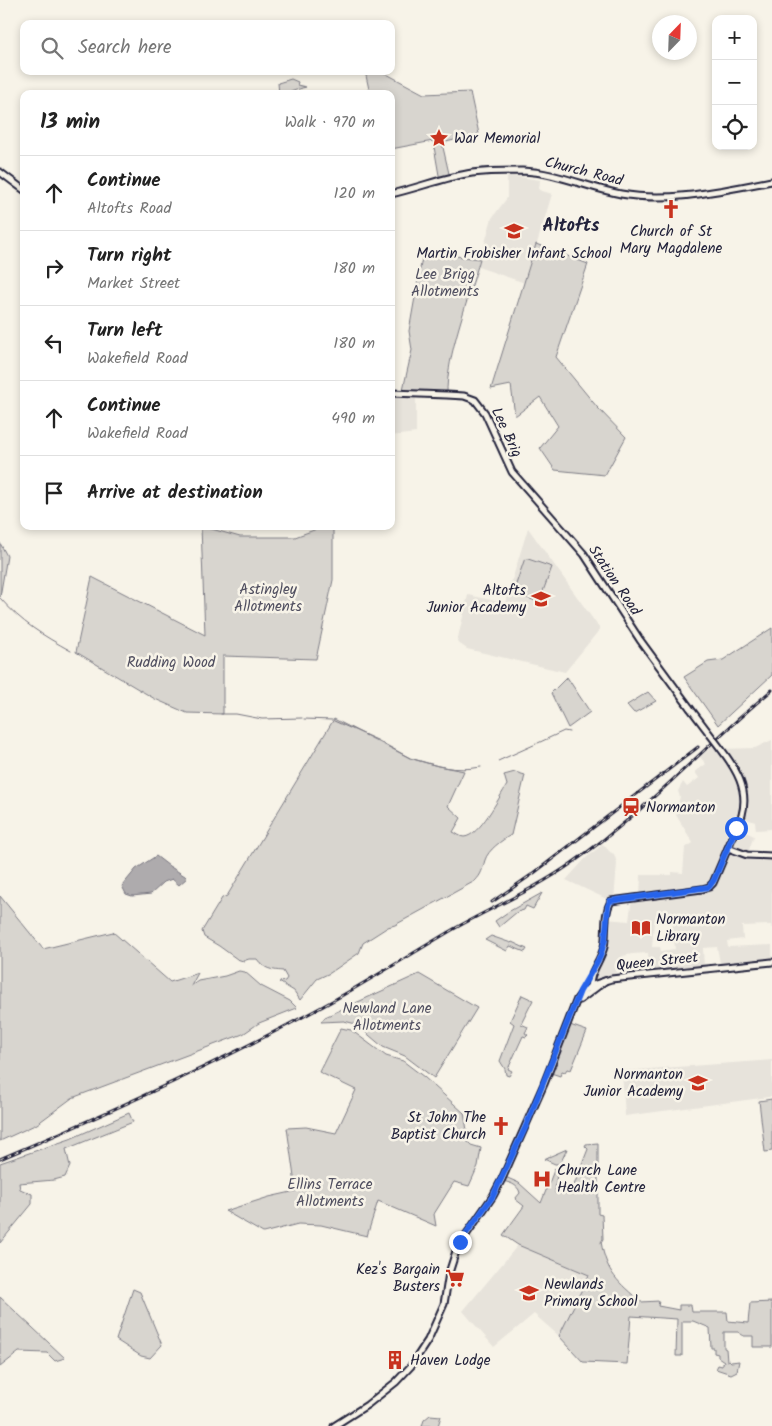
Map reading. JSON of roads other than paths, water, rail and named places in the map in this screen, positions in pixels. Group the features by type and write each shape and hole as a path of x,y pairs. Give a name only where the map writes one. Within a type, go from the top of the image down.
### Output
{"street":[{"name":"Church Road","path":"395,193 466,174 485,172 519,171 540,173 611,192 653,198 715,191 772,180"},
{"path":"0,172 20,187"},
{"name":"Lee Brig","path":"395,393 464,396 476,400 485,413 512,472"},
{"name":"Station Road","path":"512,472 584,554 640,640 721,749 742,782 744,809 711,885 702,889 610,901 606,919 604,948 591,976"},
{"path":"728,848 747,855 772,856"},
{"name":"Queen Street","path":"576,1003 580,995 592,987 603,981 622,977 772,962"},
{"path":"591,976 603,981"},
{"path":"591,976 592,987"},
{"path":"580,995 580,991 591,976"},
{"name":"Queen Street","path":"576,1003 592,987"},
{"path":"334,1426 368,1406 396,1382 411,1366 428,1340 444,1304 449,1273 457,1248 493,1196 502,1178 544,1084 576,1003"}],"waterway":[{"path":"0,598 16,615 33,628 71,651"},
{"path":"221,714 236,714 262,719 302,718"},
{"path":"304,719 332,720"},
{"path":"334,721 377,740 410,758"},
{"path":"538,743 564,731 569,732"},
{"path":"498,761 536,744"},
{"path":"413,759 454,769 481,767"}],"railway":[{"path":"0,1159 79,1125 237,1051 349,992 452,930 558,873 599,844 624,823 772,690"},
{"path":"492,902 534,873 698,747"}],"place":[{"name":"War Memorial","path":"439,138"},
{"name":"Church of St Mary Magdalene","path":"671,209"},
{"name":"Martin Frobisher Infant School","path":"514,231"},
{"name":"Altofts Junior Academy","path":"541,599"},
{"name":"Normanton","path":"631,807"},
{"name":"Normanton Library","path":"641,928"},
{"name":"Normanton Junior Academy","path":"698,1083"},
{"name":"St John The Baptist Church","path":"501,1126"},
{"name":"Church Lane Health Centre","path":"542,1179"},
{"name":"Kez's Bargain Busters","path":"455,1278"},
{"name":"Newlands Primary School","path":"529,1293"},
{"name":"Haven Lodge","path":"395,1360"}],"district":[{"name":"Altofts","path":"571,225"}],"park label":[{"name":"Lee Brigg Allotments","path":"445,282"},
{"name":"Astingley Allotments","path":"268,598"},
{"name":"Rudding Wood","path":"171,662"},
{"name":"Newland Lane Allotments","path":"387,1016"},
{"name":"Ellins Terrace Allotments","path":"330,1192"}]}
